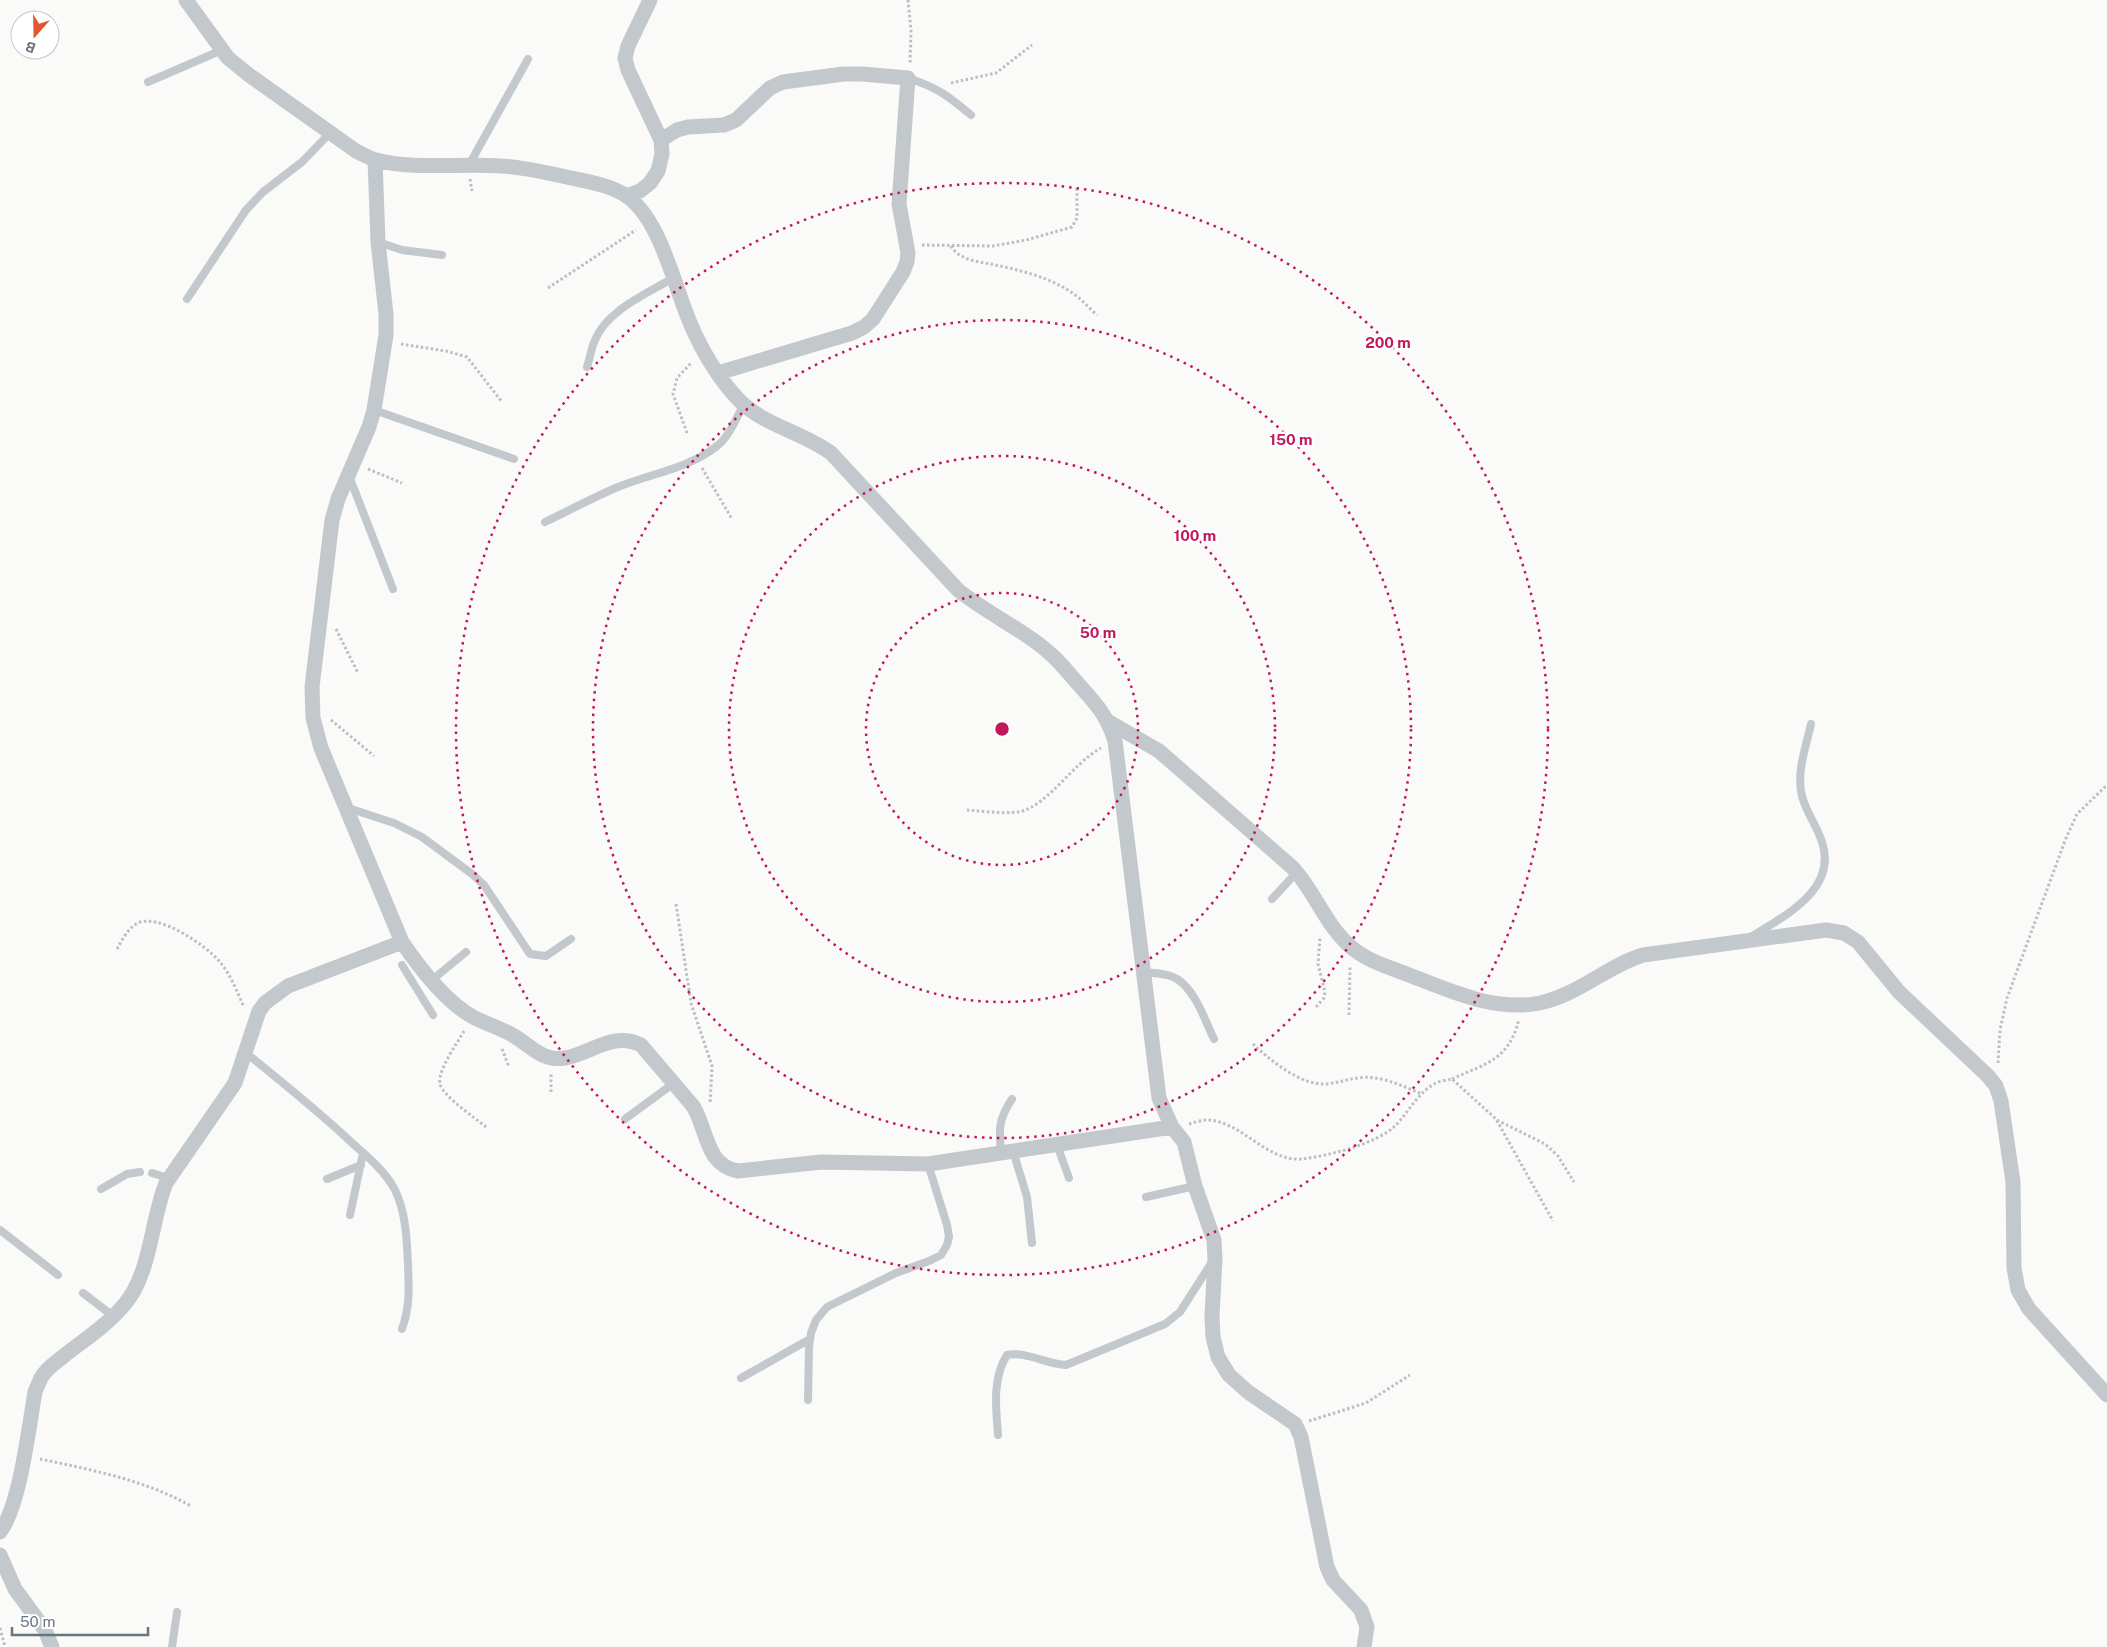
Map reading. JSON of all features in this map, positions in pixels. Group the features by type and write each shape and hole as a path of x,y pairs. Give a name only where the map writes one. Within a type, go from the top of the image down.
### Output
{"street":[{"path":"186,0 228,58 330,133 356,151 375,160 395,164 501,166 524,169 598,184 626,196 645,214 650,222 690,324 718,373 744,404 757,414 815,441 831,453 958,590 1055,658 1099,707 1109,722 1114,741 1159,1098 1172,1127 1184,1142 1195,1186 1214,1240 1212,1316 1213,1337 1218,1357 1229,1375 1248,1392 1295,1424 1301,1437 1327,1568 1333,1580 1361,1610 1367,1627 1364,1647"},
{"path":"626,196 640,191 650,183 658,171 662,154 661,140 628,70 625,58 628,46 650,0"},
{"path":"661,140 677,130 688,127 724,125 736,120 770,88 783,82 844,74 908,78 899,204 906,245 907,262 904,272 873,318 864,327 852,333 718,373"},
{"path":"375,160 378,242 386,314 385,341 374,410 369,427 338,499 332,520 312,687 312,704 313,718 321,748 346,807 396,947 462,1010 515,1037 540,1055 551,1058 564,1058 618,1040 630,1040 641,1045 699,1115 714,1158 723,1167 729,1169 738,1171 829,1162 928,1164 1172,1127"},
{"path":"1109,722 1159,751 1297,872 1303,878 1338,934 1351,948 1369,960 1470,999 1507,1005 1541,1002 1567,994 1626,960 1643,955 1826,930 1844,933 1858,942 1899,992 1988,1076 1996,1086 2001,1101 2013,1182 2014,1268 2018,1290 2029,1309 2107,1395"},
{"path":"0,1532 5,1525 13,1504 36,1392 42,1376 55,1363 113,1316 125,1304 137,1285 144,1265 161,1196 168,1178 227,1097 235,1083 259,1011 265,1003 288,986 396,947"},
{"path":"0,1556 15,1589 45,1630 52,1647"}],"lane":[{"path":"148,82 222,50"},
{"path":"469,165 528,59"},
{"path":"908,78 932,86 945,93 971,114"},
{"path":"187,299 246,210 263,192 302,162 330,133"},
{"path":"378,242 402,250 442,255"},
{"path":"587,367 594,340 601,329 618,312 672,278"},
{"path":"546,522 620,486 685,465 697,459 719,445 729,432 744,404"},
{"path":"374,410 514,459"},
{"path":"351,469 393,588"},
{"path":"1745,941 1800,906 1814,890 1822,875 1825,861 1822,843 1802,796 1801,769 1811,724"},
{"path":"346,807 394,823 422,837 472,874 484,885 530,954 546,956 571,939"},
{"path":"1272,899 1297,872"},
{"path":"432,980 466,952"},
{"path":"402,965 433,1015"},
{"path":"1143,972 1166,974 1177,978 1194,999 1214,1039"},
{"path":"246,1053 364,1153 386,1176 395,1190 401,1206 408,1245 410,1293 408,1313 402,1329"},
{"path":"625,1119 674,1083"},
{"path":"1012,1099 1000,1120 999,1129 1027,1198 1032,1243"},
{"path":"1057,1145 1070,1178"},
{"path":"350,1215 364,1153"},
{"path":"808,1400 810,1339 816,1320 827,1307 896,1273 929,1261 944,1250 949,1237 947,1225 928,1164"},
{"path":"327,1179 361,1165"},
{"path":"101,1188 127,1174 140,1172"},
{"path":"152,1173 168,1178"},
{"path":"1146,1197 1195,1186"},
{"path":"0,1230 58,1275"},
{"path":"998,1435 995,1404 1003,1362 1007,1355 1015,1354 1048,1363 1066,1365 1165,1324 1180,1312 1215,1258"},
{"path":"83,1293 113,1316"},
{"path":"741,1378 810,1339"},
{"path":"172,1647 177,1612"}],"path":[{"path":"908,0 911,30 908,78"},
{"path":"932,86 996,73 1032,45"},
{"path":"906,245 993,246 1026,240 1072,227 1077,218 1077,187"},
{"path":"548,288 650,222"},
{"path":"951,246 954,253 965,258 1052,281 1074,294 1097,315"},
{"path":"385,341 446,351 468,357 502,402"},
{"path":"687,432 673,394 674,384 703,348"},
{"path":"697,459 732,519"},
{"path":"351,469 402,483"},
{"path":"335,629 358,673"},
{"path":"312,704 374,756"},
{"path":"967,810 1005,812 1028,809 1039,802 1086,758 1114,741"},
{"path":"1996,1086 2000,1030 2008,998 2066,838 2078,814 2107,784"},
{"path":"676,904 691,1003 712,1066 710,1108"},
{"path":"1316,1007 1324,998 1325,992 1318,964 1318,944 1327,918"},
{"path":"116,948 127,931 137,923 162,924 179,932 204,947 220,961 254,1025"},
{"path":"1349,1015 1351,948"},
{"path":"1172,1127 1207,1120 1222,1122 1283,1157 1300,1159 1322,1156 1368,1142 1394,1126 1434,1084 1452,1079 1487,1064 1504,1052 1514,1037 1523,1004"},
{"path":"473,1017 448,1059 440,1080 441,1086 446,1093 486,1127"},
{"path":"1253,1044 1270,1061 1314,1083 1326,1084 1352,1078 1375,1078 1423,1094"},
{"path":"1452,1079 1496,1119 1545,1144 1558,1156 1574,1182"},
{"path":"1496,1119 1553,1221"},
{"path":"1295,1424 1318,1419 1366,1403 1410,1375"},
{"path":"23,1455 141,1483 169,1494 191,1506"},
{"path":"0,1628 5,1647"}]}
